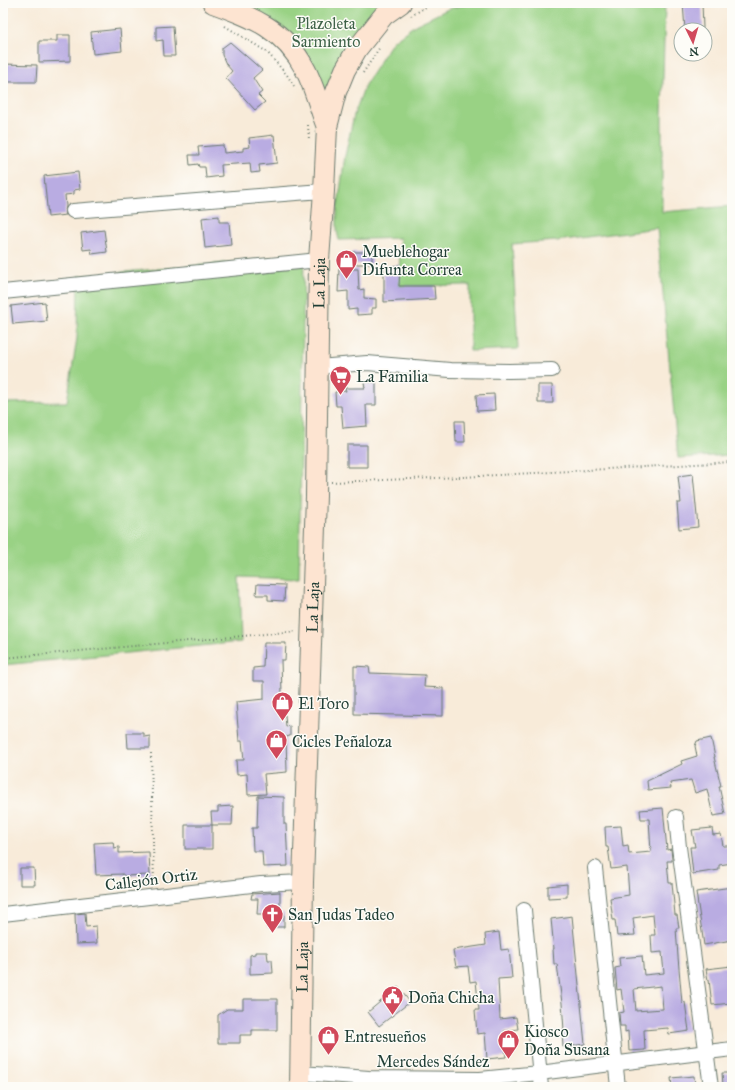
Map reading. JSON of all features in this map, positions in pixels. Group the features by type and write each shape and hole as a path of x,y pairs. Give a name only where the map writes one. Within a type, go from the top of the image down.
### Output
{"main road":[{"name":"La Laja","path":"213,3 262,23 279,35 295,52 306,70 327,127"},
{"name":"La Laja","path":"300,1080 303,882 313,632 319,260 327,127 336,92 357,49 384,15 401,3"}],"street":[{"path":"74,211 324,191"},
{"path":"3,292 319,260"},
{"path":"318,367 367,363 450,370 552,370"},
{"path":"676,817 711,1087"},
{"path":"595,868 618,1087"},
{"name":"Callejón Ortiz","path":"3,914 261,884 303,882"},
{"path":"524,910 541,1087"},
{"name":"Mercedes Sández","path":"300,1080 369,1078 480,1079 732,1049"}],"path":[{"path":"316,483 470,477 732,462"},
{"path":"3,658 302,631 313,632"},
{"path":"151,753 154,896"}],"green space":[{"name":"Plazoleta Sarmiento","path":"230,3 390,3 326,104 324,91"},
{"path":"472,3 665,3 662,116 662,212 732,206 732,455 678,458 657,228 556,241 512,244 518,349 470,351 470,285 399,286 400,238 339,240 337,231 337,212 345,156 354,115 365,85 393,41 415,25 448,9"},
{"path":"304,256 299,579 239,577 241,642 3,665 3,403 67,402 77,338 78,276"}],"building":[{"path":"683,3 702,3 703,22 684,22"},
{"path":"173,26 175,56 164,56 163,40 156,41 156,27"},
{"path":"120,29 122,51 93,54 91,32"},
{"path":"57,35 70,35 70,61 39,62 39,41 57,41"},
{"path":"230,42 262,70 253,78 262,92 258,95 265,102 255,110 226,78 232,71 226,64 222,55 222,48"},
{"path":"3,64 37,65 36,82 3,82"},
{"path":"274,135 277,163 259,165 260,172 251,173 250,163 221,165 222,176 206,178 205,167 199,167 198,164 190,165 189,155 199,155 198,147 223,145 224,153 243,151 243,148 250,147 249,138"},
{"path":"78,172 80,189 74,190 74,194 65,195 66,215 48,217 44,176"},
{"path":"219,216 219,222 229,222 231,245 205,248 202,218"},
{"path":"104,230 107,252 92,254 91,249 83,250 81,233"},
{"path":"352,252 372,252 372,264 352,264"},
{"path":"400,265 399,286 434,286 435,299 384,302 384,267"},
{"path":"339,269 358,269 359,290 364,289 364,298 376,299 376,308 372,308 372,314 357,315 357,309 348,310 348,291 338,292"},
{"path":"45,302 47,321 13,324 11,306"},
{"path":"364,382 376,382 376,405 366,405 367,426 343,428 341,406 336,406 335,392 346,391 345,388 365,388"},
{"path":"538,385 552,385 553,403 538,403"},
{"path":"494,394 495,410 477,411 476,395"},
{"path":"455,421 464,421 465,442 456,442"},
{"path":"347,445 367,445 367,467 347,467"},
{"path":"693,474 698,527 679,529 677,503 681,503 678,476"},
{"path":"257,584 285,585 284,601 268,600 268,595 256,595"},
{"path":"264,643 286,643 285,660 281,660 282,694 280,694 282,716 285,715 286,727 290,726 290,736 286,737 287,772 264,774 266,794 248,795 247,774 237,775 236,760 244,760 242,741 239,741 236,702 264,699 264,681 253,681 253,668 263,667"},
{"path":"354,666 369,667 370,673 425,675 424,687 443,688 443,716 354,714"},
{"path":"127,733 144,733 144,737 150,736 150,748 128,748"},
{"path":"711,738 725,814 713,816 707,789 695,793 691,780 670,783 671,788 648,790 647,781 682,764 681,761 697,756 695,746 697,741"},
{"path":"258,796 284,797 284,824 286,824 288,866 263,867 262,851 253,851 252,828 257,828"},
{"path":"233,806 232,825 212,825 211,812 218,812 218,807"},
{"path":"663,808 667,850 671,849 672,859 672,861 667,861 669,883 672,883 675,915 677,915 679,928 676,928 682,1003 685,1002 689,1031 669,1034 668,1028 644,1030 645,1050 629,1051 628,1031 625,1032 625,1026 620,1026 619,1013 624,1012 621,989 617,990 615,968 620,967 619,958 642,956 644,975 664,973 662,952 652,953 651,935 655,935 653,915 633,918 635,935 617,936 610,898 629,895 627,867 611,869 608,847 606,847 605,827 621,826 623,846 628,845 629,854 651,852 649,819 641,819 640,810","holes":["661,986 663,1009 636,1011 634,989"]},
{"path":"185,825 212,825 212,849 185,849"},
{"path":"712,828 713,835 721,834 723,846 732,846 732,863 719,865 719,870 693,874 690,847 695,847 692,830"},
{"path":"113,842 114,848 119,847 119,853 149,852 150,875 96,875 94,843"},
{"path":"20,868 34,868 35,885 20,885"},
{"path":"567,884 567,897 548,898 548,886"},
{"path":"732,887 732,940 704,945 696,892"},
{"path":"280,892 280,913 284,913 284,927 267,927 267,914 257,914 258,899 251,899 252,894"},
{"path":"85,913 86,927 96,926 97,943 76,944 75,914"},
{"path":"572,916 585,1044 563,1047 562,1030 564,1030 562,1003 557,964 554,964 551,919"},
{"path":"499,932 501,950 509,949 512,978 498,979 500,1019 516,1017 518,1029 504,1031 506,1057 487,1059 485,1033 477,1034 475,1010 479,1010 476,981 470,982 468,966 456,967 453,950 486,945 485,934"},
{"path":"255,952 267,952 268,960 272,960 273,973 250,974 250,955 255,954"},
{"path":"732,966 732,1003 712,1005 706,969"},
{"path":"398,987 410,1002 379,1026 368,1012"},
{"path":"243,999 277,999 277,1030 252,1030 252,1035 240,1035 240,1043 218,1043 218,1015 227,1009 243,1009"},
{"path":"722,1073 732,1073 732,1084 723,1085"},
{"path":"694,1076 695,1087 672,1087 671,1078"}],"place":[{"name":"Mueblehogar Difunta Correa","path":"347,280"},
{"name":"La Familia","path":"340,396"},
{"name":"El Toro","path":"282,722"},
{"name":"Cicles Peñaloza","path":"277,760"},
{"name":"San Judas Tadeo","path":"273,934"},
{"name":"Doña Chicha","path":"392,1016"},
{"name":"Entresueños","path":"328,1056"},
{"name":"Kiosco Doña Susana","path":"508,1060"}]}
